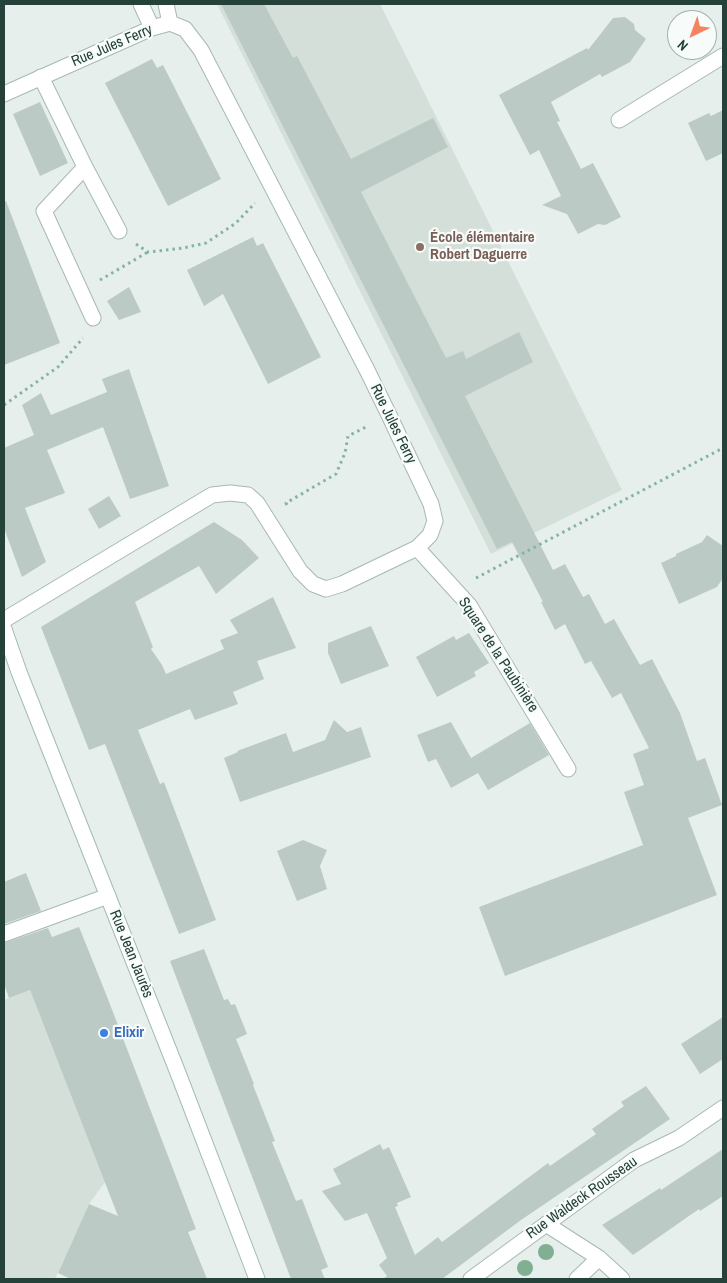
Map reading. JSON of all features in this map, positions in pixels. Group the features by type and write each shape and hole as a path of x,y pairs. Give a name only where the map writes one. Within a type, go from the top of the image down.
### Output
{"street":[{"path":"141,4 152,28"},
{"path":"166,4 170,23"},
{"name":"Rue Jules Ferry","path":"4,94 152,28 170,23 184,29 201,50 389,415 431,504 435,521 430,535 418,548 342,584 326,589 313,584 300,571 258,503 248,495 230,493 212,495 4,620"},
{"path":"619,120 723,56"},
{"path":"41,77 119,231"},
{"path":"85,167 44,211 93,318"},
{"name":"Square de la Paubinière","path":"418,548 470,605 568,769"},
{"name":"Rue Jean Jaurès","path":"4,630 257,1279"},
{"path":"4,934 108,896"},
{"name":"Rue Waldeck Rousseau","path":"471,1279 634,1160 679,1138 723,1108"},
{"path":"546,1224 599,1258 622,1279"},
{"path":"577,1279 599,1258"}],"path":[{"path":"119,231 148,252 206,243 236,223 255,203 275,194"},
{"path":"276,532 295,523 286,503 336,474 345,453 348,436 389,415"},
{"path":"455,589 723,448"}],"shaded area":[{"name":"École élémentaire Robert Daguerre","path":"217,4 380,4 622,490 491,554"},
{"path":"30,990 105,1182 89,1204 55,1279 4,1279 4,1000"}],"building":[{"path":"221,4 264,4 293,58 297,56 351,159 433,118 448,147 361,192 446,358 463,351 466,359 519,332 533,362 465,396 553,570 565,564 583,597 589,594 605,624 614,619 640,665 652,659 680,713 697,761 705,758 722,805 688,818 717,895 505,976 479,907 643,845 624,792 644,785 633,754 649,748 621,693 612,698 591,661 585,664 565,624 555,630 541,602 543,602 512,542 497,549"},
{"path":"625,17 634,24 635,30 646,39 630,62 602,77 600,74 551,102 560,121 557,122 581,169 593,163 621,217 605,225 598,224 578,234 567,214 542,205 561,196 539,150 530,155 499,95 587,48 588,50 613,18"},
{"path":"152,59 157,68 163,65 221,179 168,206 105,83"},
{"path":"40,102 68,163 40,176 13,114"},
{"path":"723,110 723,153 706,161 688,123 709,113 711,116"},
{"path":"6,201 60,343 4,365 4,202"},
{"path":"253,237 257,246 263,243 321,357 268,384 223,294 204,306 187,270"},
{"path":"129,287 141,312 119,320 107,301"},
{"path":"129,369 169,486 130,499 103,427 47,450 65,493 25,508 46,562 22,577 4,528 4,448 34,435 22,405 41,393 51,415 107,392 102,379"},
{"path":"109,496 121,516 99,529 88,509"},
{"path":"214,522 242,540 259,558 216,594 199,566 135,602 153,647 151,649 166,674 224,649 220,640 238,633 230,620 273,597 296,648 257,661 264,679 233,692 238,704 195,720 190,709 138,730 160,784 164,782 216,920 179,934 105,744 89,750 41,627"},
{"path":"707,535 723,546 723,578 717,587 679,604 661,563 702,542"},
{"path":"371,626 389,666 341,684 328,653 328,643"},
{"path":"469,633 489,663 474,672 476,676 437,697 416,657 454,636 456,640"},
{"path":"334,720 347,732 361,727 371,757 240,802 224,758 237,751 286,733 293,752 325,740"},
{"path":"451,722 471,758 530,723 549,755 488,790 478,773 451,788 436,759 428,762 417,735"},
{"path":"303,840 327,850 320,866 327,889 297,901 277,851"},
{"path":"26,873 41,911 4,924 4,882"},
{"path":"79,927 196,1229 188,1232 207,1279 71,1279 58,1273 89,1204 118,1216 30,990 9,998 4,984 4,943 48,928 52,937"},
{"path":"204,949 224,1000 228,999 231,1005 235,1004 247,1034 236,1039 275,1141 272,1142 296,1201 302,1199 328,1267 321,1270 325,1279 291,1279 170,961"},
{"path":"723,1017 723,1059 700,1074 681,1044"},
{"path":"646,1086 670,1119 521,1220 442,1279 383,1279 387,1276 379,1265 387,1258 367,1213 345,1221 322,1191 341,1184 333,1169 380,1144 383,1150 389,1147 411,1197 397,1203 398,1206 395,1207 415,1255 438,1237 442,1242 548,1163 550,1166 596,1134 592,1129 624,1106 621,1102"},
{"path":"723,1149 723,1196 700,1211 699,1209 633,1255 602,1225 660,1188 661,1190"}],"place":[{"name":"École élémentaire Robert Daguerre","path":"420,247"},
{"name":"Elixir","path":"104,1033"}]}
